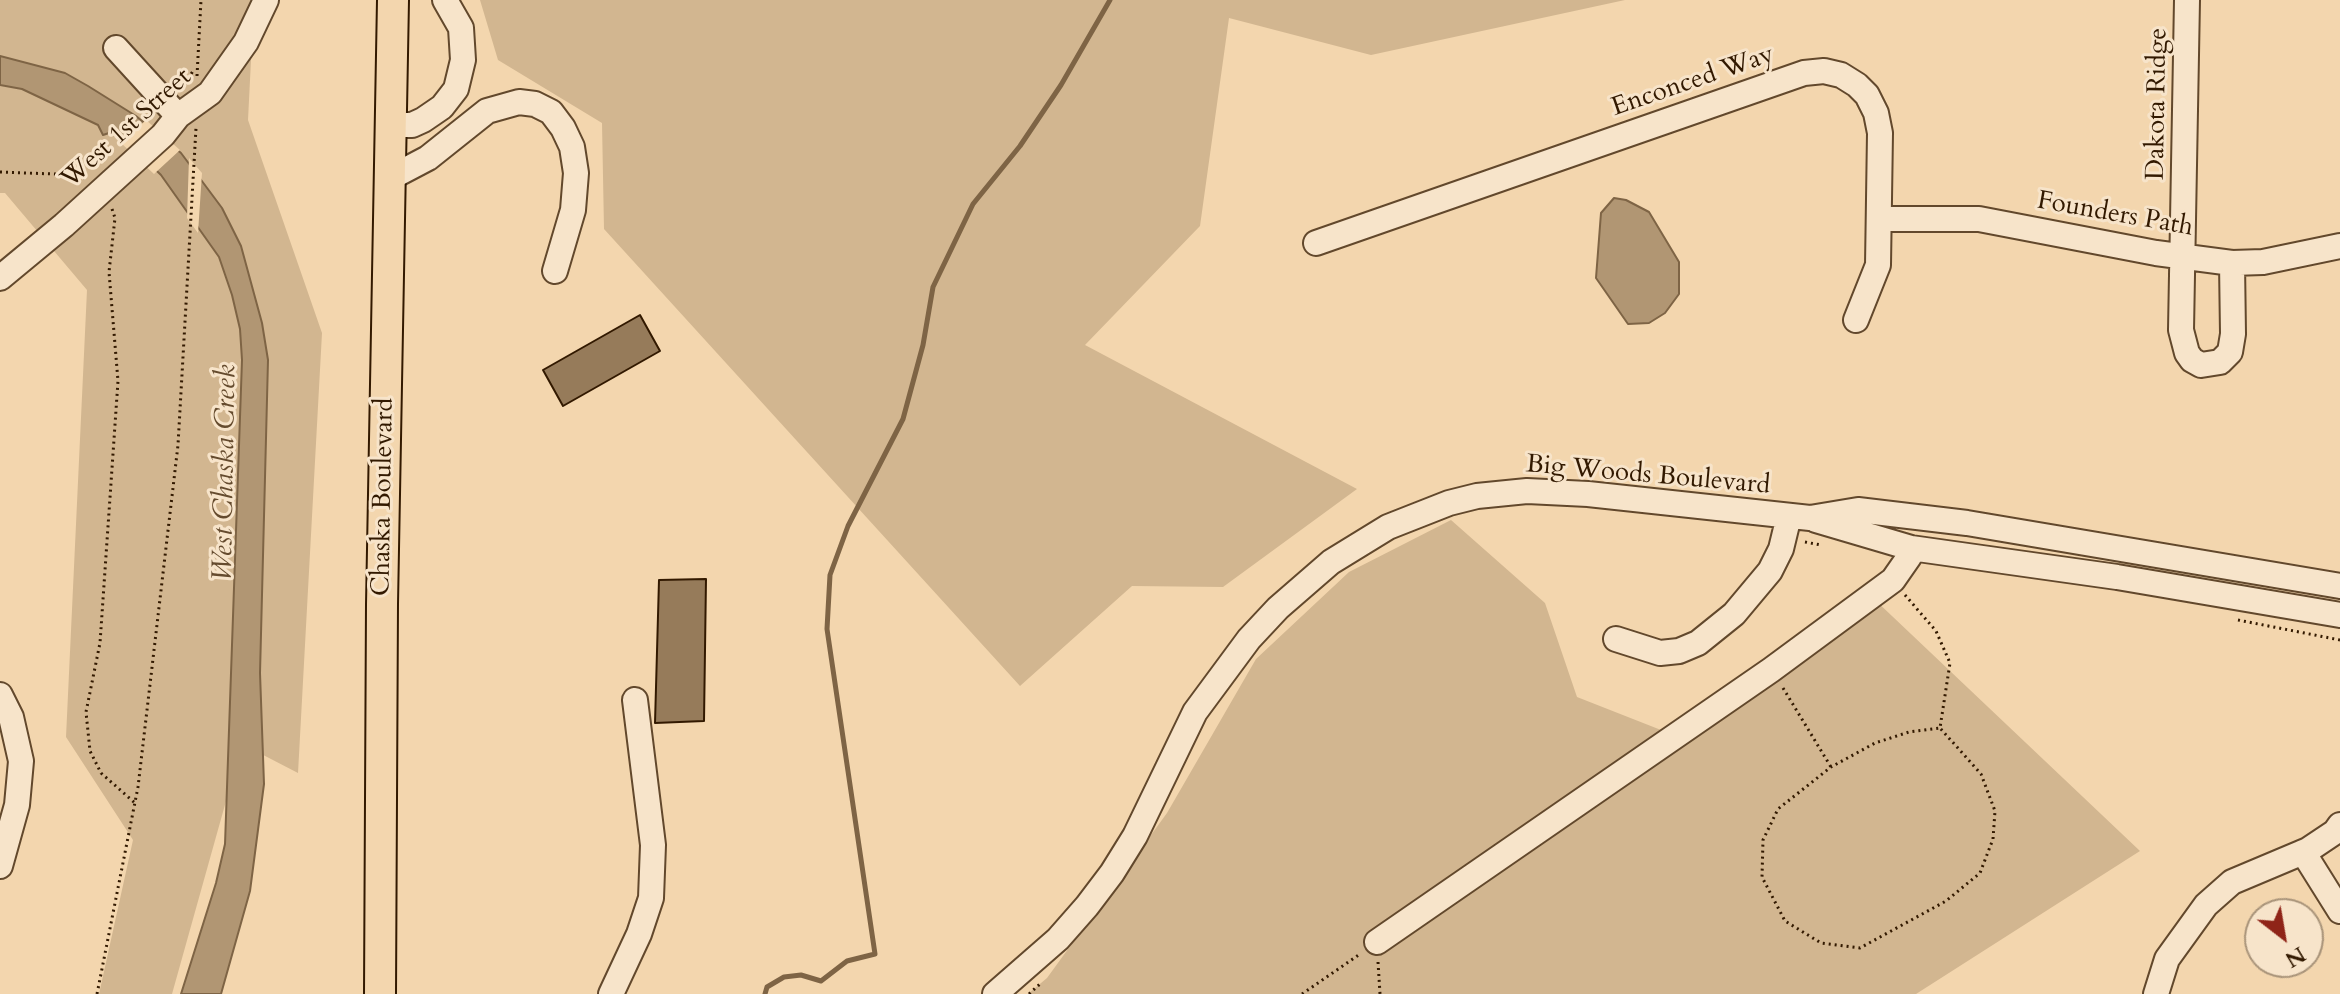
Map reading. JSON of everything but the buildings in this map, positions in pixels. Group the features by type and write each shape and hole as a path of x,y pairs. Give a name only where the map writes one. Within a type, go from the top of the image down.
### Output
{"main road":[{"name":"Chaska Boulevard","path":"380,994 382,588 393,0"}],"street":[{"name":"West 1st Street","path":"0,278 92,185 136,159 170,118 210,93 246,42 266,0"},
{"path":"391,125 412,125 423,120 442,107 456,89 463,60 461,28 445,0"},
{"name":"Dakota Ridge","path":"2187,0 2183,343 2192,360 2201,365 2220,362 2230,352 2233,334 2232,263"},
{"path":"116,48 170,118"},
{"name":"Enconced Way","path":"1316,243 1804,73 1824,71 1841,75 1867,95 1876,113 1880,133 1878,265 1856,320"},
{"path":"390,178 428,158 487,111 519,102 535,104 551,112 572,147 576,173 573,210 555,271"},
{"name":"Founders Path","path":"1879,219 1979,219 2232,263 2263,262 2340,246"},
{"name":"Big Woods Boulevard","path":"995,994 1058,939 1112,873 1135,836 1195,712 1249,639 1304,584 1362,542 1388,527 1449,503 1477,496 1527,491 1588,494 1800,517 1911,548 2133,579 2340,615"},
{"name":"Big Woods Boulevard","path":"1800,517 1858,510 1967,523 2340,586"},
{"path":"1616,639 1660,653 1679,651 1698,643 1734,614 1770,571 1800,517"},
{"path":"1377,942 1771,670 1893,580 1909,557 1911,548"},
{"path":"0,695 11,717 21,761 17,805 0,866"},
{"path":"611,994 639,934 651,898 653,845 635,700"},
{"path":"2156,994 2167,959 2206,905 2232,882 2303,852 2335,832 2340,825"},
{"path":"2303,852 2340,911"}],"path":[{"path":"199,51 201,0"},
{"path":"97,994 135,803 178,445 196,157"},
{"path":"0,172 80,175 110,203 115,218 109,272 118,381 100,643 86,712 90,751 101,773 135,803"},
{"path":"1893,580 1936,631 1950,663 1940,728"},
{"path":"1771,670 1831,767"},
{"path":"1940,728 1981,774 1995,811 1993,839 1980,873 1946,901 1860,948 1821,943 1785,921 1762,877 1763,840 1778,809 1831,767 1875,743 1909,732 1940,728"},
{"path":"1302,994 1377,942"},
{"path":"1377,942 1380,994"},
{"path":"1029,994 1047,978"}],"shaded area":[{"path":"0,0 254,0 248,120 322,333 298,773 242,744 172,994 99,994 133,840 66,737 87,290 5,193 0,193"},
{"path":"480,0 1625,0 1371,55 1229,18 1200,226 1085,345 1357,489 1223,587 1132,586 1020,686 604,229 602,123 498,60"},
{"name":"West Chaska Creek","path":"0,56 65,73 136,116 181,153 222,208 241,246 262,323 268,360 260,673 264,784 250,891 221,994 181,994 225,844 242,360 240,329 232,295 219,257 161,175 125,140 109,133 103,135 98,125 22,89 0,85"},
{"path":"1614,198 1626,200 1649,212 1679,262 1679,294 1665,313 1649,323 1628,324 1596,278 1601,213"},
{"path":"1451,520 1545,603 1577,697 1689,741 1873,598 2140,851 1916,994 1028,994 1047,978 1167,813 1256,659 1349,572"}],"pier":[{"path":"146,120 180,150 154,174 121,143"},
{"path":"189,158 202,173 198,233 187,218"}],"waterway":[{"path":"765,994 767,987 784,977 801,975 821,981 847,961 875,954 827,629 830,575 848,526 903,419 923,345 933,287 973,204 1020,146 1061,85 1110,0"}]}
